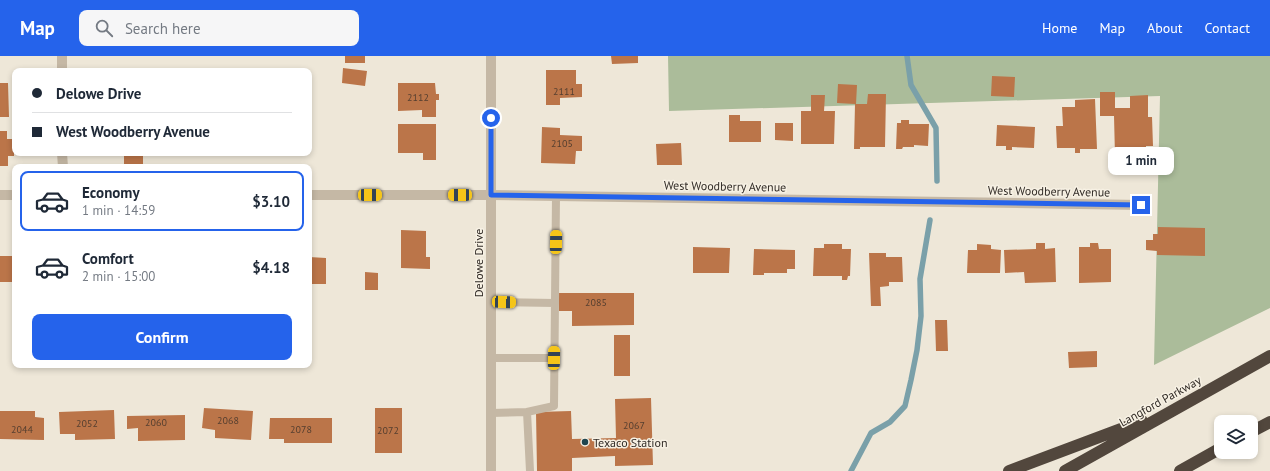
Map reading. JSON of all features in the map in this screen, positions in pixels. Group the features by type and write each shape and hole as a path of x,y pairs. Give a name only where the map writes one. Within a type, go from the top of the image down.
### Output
{"highway":[{"name":"Langford Parkway","path":"1065,471 1270,356"},
{"path":"1009,471 1178,407"},
{"path":"1258,428 1270,422"},
{"path":"1180,471 1214,452"}],"street":[{"path":"62,56 62,68"},
{"name":"Delowe Drive","path":"491,56 491,471"},
{"path":"0,195 12,195"},
{"name":"West Woodberry Avenue","path":"312,195 491,195 1141,205"}],"lane":[{"path":"491,413 527,412 554,406 556,196"},
{"path":"491,302 555,303"},
{"path":"491,358 554,358"},
{"path":"527,412 530,471"}],"green space":[{"path":"668,56 1270,56 1270,308 1154,365 1160,96 669,111"}],"building":[{"path":"345,56 365,56 365,63 345,63"},
{"path":"611,56 638,56 638,63 612,64"},
{"path":"343,68 367,71 365,86 342,83"},
{"path":"546,70 576,70 576,84 582,84 582,97 560,98 560,105 546,105"},
{"path":"992,76 1015,77 1014,97 991,96"},
{"path":"0,83 8,83 9,117 0,117"},
{"path":"398,83 435,83 436,94 439,94 439,100 436,100 436,117 422,117 422,110 398,111"},
{"path":"838,84 857,85 856,104 867,104 868,94 886,94 885,147 860,147 860,149 854,149 855,104 837,103"},
{"path":"1100,92 1115,92 1115,108 1130,108 1130,96 1148,95 1148,117 1152,117 1153,146 1146,146 1146,150 1131,150 1131,156 1115,156 1114,116 1100,116"},
{"path":"811,95 825,95 824,111 835,111 834,144 801,144 801,111 811,111"},
{"path":"1095,99 1097,149 1080,149 1080,153 1075,153 1075,148 1057,148 1056,126 1063,126 1062,107 1075,107 1075,100"},
{"path":"729,115 740,115 740,121 761,121 761,142 729,142"},
{"path":"901,120 909,120 909,124 929,124 928,146 914,145 914,147 903,147 902,149 896,149 897,123 901,123"},
{"path":"775,123 793,123 793,141 775,140"},
{"path":"398,124 436,124 436,160 423,160 423,153 398,153"},
{"path":"997,125 1035,127 1034,148 1012,147 1012,150 1006,150 1006,146 996,146"},
{"path":"542,127 560,128 560,135 582,136 582,151 576,151 575,164 541,163"},
{"path":"0,131 7,131 7,139 12,139 12,156 8,156 8,166 0,166"},
{"path":"681,143 682,165 657,165 656,144"},
{"path":"124,156 143,156 143,164 124,164"},
{"path":"1158,227 1205,228 1205,256 1157,255 1157,251 1146,250 1146,240 1153,240 1153,234 1158,234"},
{"path":"401,230 426,231 426,257 430,257 430,269 401,268"},
{"path":"1036,243 1045,243 1045,249 1055,248 1056,282 1025,283 1024,272 1005,273 1004,250 1036,249"},
{"path":"1090,243 1098,243 1099,249 1111,249 1111,282 1079,283 1079,247 1090,247"},
{"path":"824,244 842,244 842,249 851,249 850,276 848,276 847,280 842,280 842,276 813,276 814,248 824,248"},
{"path":"977,244 991,245 991,249 1001,250 1000,273 967,273 968,250 977,250"},
{"path":"693,247 730,248 729,273 693,273"},
{"path":"754,249 795,250 795,269 787,269 787,273 764,273 764,275 753,275"},
{"path":"869,253 886,253 886,257 902,257 903,282 889,282 889,286 880,287 881,306 871,306"},
{"path":"0,256 12,256 12,282 0,282"},
{"path":"312,257 326,258 326,284 312,284"},
{"path":"365,272 378,273 378,290 365,290"},
{"path":"559,293 634,293 634,325 572,326 572,311 559,311"},
{"path":"935,320 947,320 948,351 936,351"},
{"path":"614,335 630,335 630,376 614,376"},
{"path":"1097,351 1097,367 1069,368 1068,352"},
{"path":"651,398 653,465 615,466 615,456 572,458 572,471 537,471 536,412 571,411 572,439 616,438 615,399"},
{"path":"204,408 253,411 251,440 215,438 215,430 202,428"},
{"path":"375,408 402,408 402,453 375,453"},
{"path":"114,410 115,439 75,440 75,434 60,434 59,412"},
{"path":"0,411 35,411 35,417 44,418 44,440 0,439"},
{"path":"185,415 185,440 138,441 138,428 127,429 127,416"},
{"path":"270,418 332,418 332,443 284,443 284,439 269,439"}],"waterway":[{"path":"907,56 911,85 936,128 937,181"},
{"path":"851,471 871,433 890,422 905,406 917,350 921,316 920,279 930,220"}],"place":[{"name":"Texaco Station","path":"585,442"}],"route":[{"path":"491,118 491,195 1141,205"}]}
